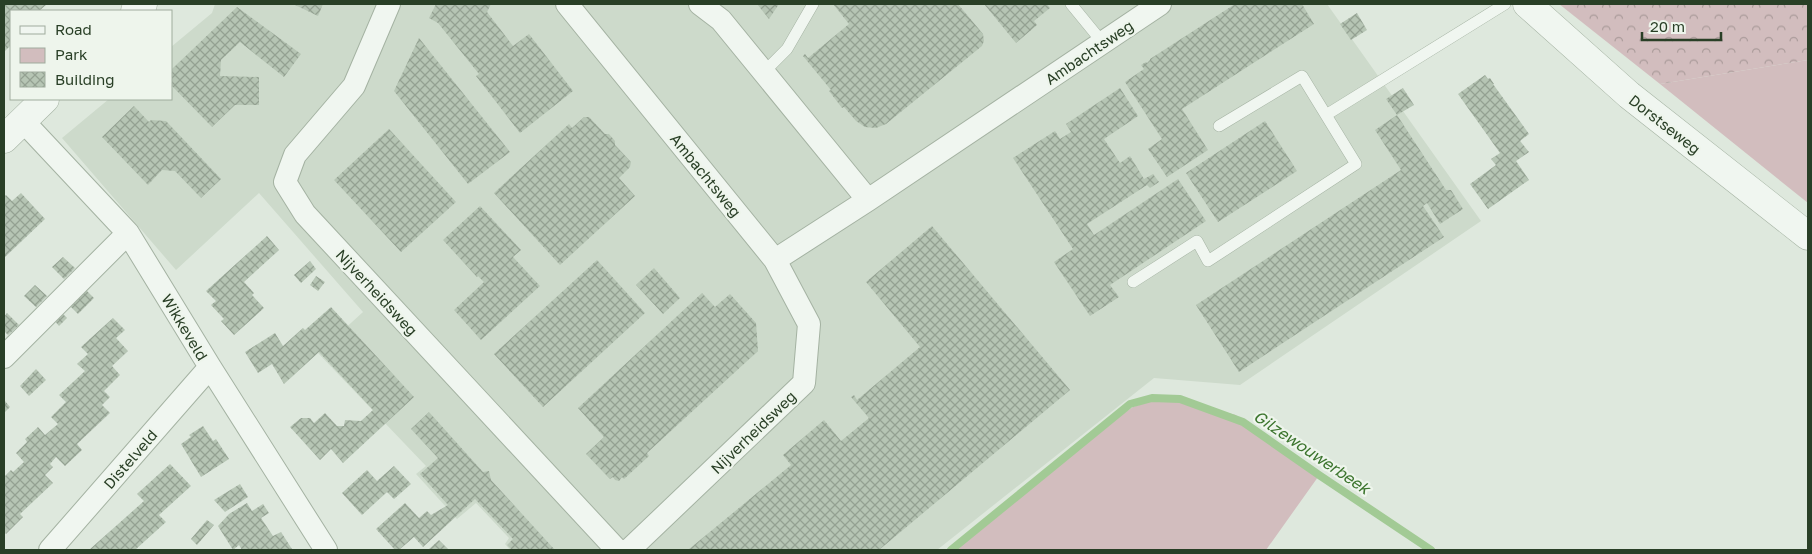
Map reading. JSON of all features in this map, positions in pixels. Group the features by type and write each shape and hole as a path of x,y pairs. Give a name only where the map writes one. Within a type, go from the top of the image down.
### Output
{"street":[{"name":"Nijverheidsweg","path":"389,4 354,86 295,155 285,182 305,214 617,550"},
{"name":"Ambachtsweg","path":"568,4 775,260 868,200 1160,4"},
{"path":"700,4 722,20 868,200"},
{"name":"Dorstseweg","path":"1527,4 1628,96 1808,236"},
{"path":"4,140 44,100"},
{"name":"Wikkeveld","path":"23,121 128,233 326,550"},
{"path":"4,357 128,233"},
{"name":"Nijverheidsweg","path":"629,550 804,383 809,324 775,260"},
{"name":"Distelveld","path":"50,550 210,367"}],"lane":[{"path":"764,72 787,49 813,4"},
{"path":"1071,4 1103,43"},
{"path":"1326,115 1505,4"},
{"path":"1133,282 1196,241 1208,261 1356,164 1302,76 1219,126"}],"shaded area":[{"path":"215,4 1327,4 1481,221 1240,385 1154,378 937,550 510,550 505,544 509,538 476,503 457,519 416,474 426,466 318,353 363,312 259,193 176,270 62,138 108,100 172,100 172,46 212,13"}],"green space":[{"path":"1559,4 1808,4 1808,60 1660,84"},
{"path":"1808,60 1808,203 1660,84"},
{"path":"1154,400 1179,401 1236,415 1245,426 1318,477 1266,550 952,550 1083,441 1133,407"}],"building":[{"path":"4,4 47,4 40,10 10,10 10,46 4,52"},
{"path":"293,4 323,4 318,16"},
{"path":"436,4 491,4 487,12 513,46 529,34 573,91 520,133 476,76 479,74 438,23 429,18"},
{"path":"757,4 779,4 769,19"},
{"path":"833,4 958,4 983,34 984,41 982,46 886,124 876,128 865,127 856,121 844,107 842,108 829,91 831,90 803,56 805,54 808,58 849,24"},
{"path":"984,4 1047,4 1050,8 1034,21 1037,25 1016,43"},
{"path":"1235,4 1302,4 1314,24 1182,109 1208,150 1167,177 1148,149 1162,139 1125,82 1144,69 1141,65 1147,63 1150,59"},
{"path":"237,7 301,54 284,77 240,42 221,60 220,76 259,77 259,105 235,105 212,127 172,86 172,69"},
{"path":"1357,13 1367,30 1351,40 1340,24"},
{"path":"419,38 510,152 468,184 394,91"},
{"path":"1485,75 1488,79 1490,78 1529,134 1520,141 1529,152 1516,161 1529,180 1488,209 1470,184 1496,165 1491,159 1500,153 1458,94"},
{"path":"1120,88 1138,116 1104,139 1120,163 1130,156 1144,179 1153,174 1159,182 1150,188 1147,185 1087,224 1094,235 1178,179 1206,221 1110,285 1119,297 1090,316 1054,262 1073,249 1013,158 1055,131 1060,139 1071,132 1066,124"},
{"path":"1403,88 1414,105 1397,115 1386,99"},
{"path":"134,106 149,122 151,120 166,121 221,179 201,198 175,171 162,170 148,185 102,137"},
{"path":"1397,115 1446,190 1451,190 1463,209 1440,224 1427,203 1423,206 1444,237 1239,372 1196,305 1401,170 1375,130"},
{"path":"584,117 589,117 605,134 609,134 615,141 615,145 631,162 630,167 619,178 635,196 560,265 494,193 569,124 572,128"},
{"path":"1265,121 1297,171 1218,222 1186,173"},
{"path":"389,129 456,202 401,252 334,180"},
{"path":"21,193 45,219 4,258 4,197 6,195 12,201"},
{"path":"480,206 521,250 513,257 540,286 481,340 454,310 484,282 477,277 443,240"},
{"path":"932,226 1070,390 879,550 688,550 791,465 783,455 824,420 841,441 869,418 851,397 854,395 857,400 920,347 866,282"},
{"path":"267,236 279,250 244,282 254,293 252,295 264,308 234,335 221,321 224,319 211,305 216,301 206,291"},
{"path":"63,257 75,268 64,279 52,267"},
{"path":"597,260 645,313 543,407 494,354"},
{"path":"310,261 316,269 301,283 294,275"},
{"path":"654,268 680,298 663,314 636,285"},
{"path":"316,276 325,282 318,291 310,285"},
{"path":"35,285 47,296 36,307 24,296"},
{"path":"85,289 94,298 78,314 69,305"},
{"path":"702,293 715,307 730,294 756,323 758,351 647,453 649,456 624,479 622,477 619,481 613,477 610,479 586,454 604,437 578,408"},
{"path":"331,307 414,397 343,463 331,449 320,460 290,427 301,418 310,418 314,423 325,413 337,426 344,426 345,420 361,421 373,410 319,352 284,384 272,364 258,373 245,352 275,333 283,346"},
{"path":"61,312 67,318 59,326 54,320"},
{"path":"7,313 19,325 8,335 4,331 4,317"},
{"path":"113,318 125,330 116,338 128,351 112,366 120,375 104,391 110,397 102,405 110,413 77,444 82,450 65,466 56,457 50,464 53,467 45,475 53,483 20,514 23,517 6,534 4,532 4,477 24,462 16,453 27,442 25,439 38,427 45,435 58,424 51,417 66,402 59,395 85,371 77,364 88,354 81,347"},
{"path":"36,369 46,380 29,396 20,386"},
{"path":"4,402 10,407 4,413"},
{"path":"429,412 483,472 489,471 491,480 555,550 512,550 507,545 513,539 475,499 423,547 414,537 399,550 395,550 376,529 405,503 419,518 427,511 431,515 448,505 420,474 438,458 411,429"},
{"path":"203,426 213,441 216,439 229,459 201,477 181,444 191,437 189,435"},
{"path":"170,464 191,486 159,515 166,522 135,550 89,550 144,501 137,494"},
{"path":"394,466 411,484 394,499 387,492 362,515 342,493 367,470 377,481"},
{"path":"240,484 248,497 225,512 214,500"},
{"path":"247,503 252,511 263,504 269,513 261,518 273,536 281,532 292,549 242,550 239,545 233,550 218,526 229,514"},
{"path":"207,520 214,525 197,545 191,539"},
{"path":"439,540 449,550 428,550"}],"waterway":[{"name":"Gilzewouwerbeek","path":"951,550 1130,404 1152,398 1180,399 1243,422 1431,550"}]}
